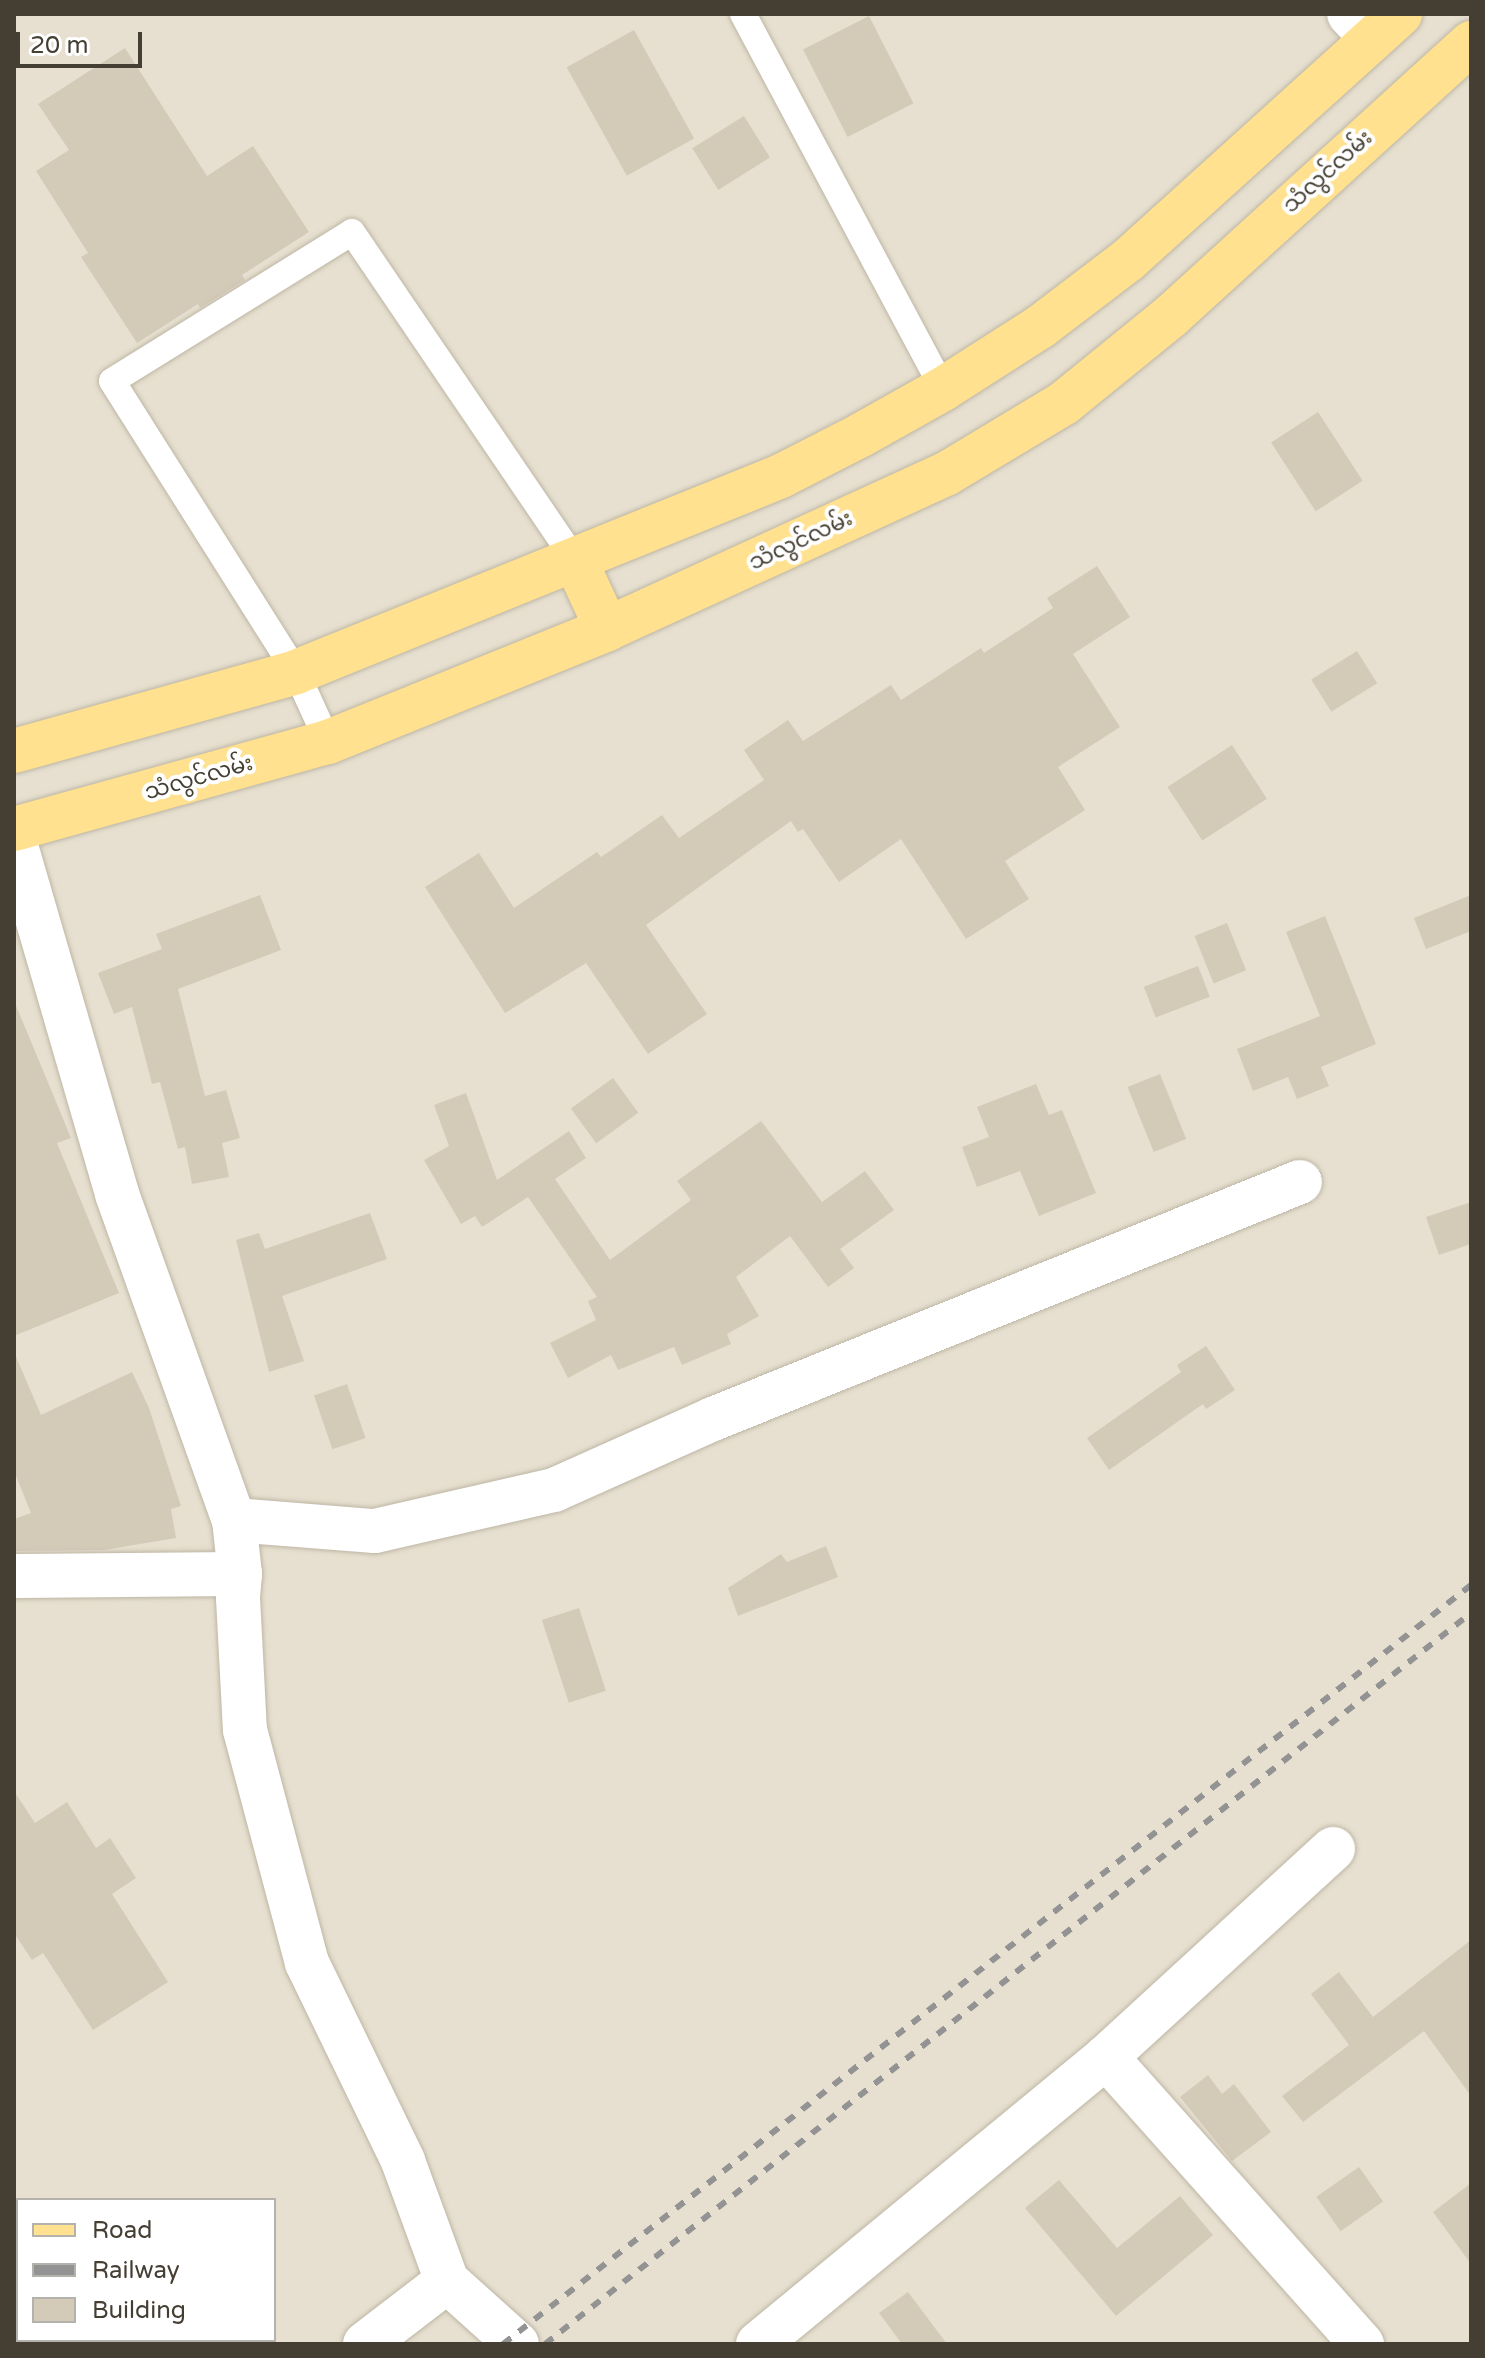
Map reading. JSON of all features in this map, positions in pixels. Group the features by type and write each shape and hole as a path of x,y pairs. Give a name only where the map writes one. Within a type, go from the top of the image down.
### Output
{"main road":[{"path":"18,744 296,672 576,562 781,476 943,389 1040,327 1128,260 1373,22"},
{"name":"သံလွင်လမ်း","path":"14,829 328,742 607,629 946,474 1064,403 1171,316 1471,43"},
{"path":"576,562 607,629"}],"street":[{"path":"14,839 117,1194 234,1520 240,1574 238,1598 245,1730 307,1963 403,2161 447,2281 517,2344"},
{"path":"234,1520 375,1531 554,1490 713,1419 1300,1182"},
{"path":"14,1576 240,1574"},
{"path":"758,2344 1106,2057 1333,1849"},
{"path":"1106,2057 1362,2344"},
{"path":"365,2344 447,2281"}],"lane":[{"path":"743,14 943,389"},
{"path":"328,742 296,672 112,381 352,232 576,562"}],"shaded area":[{"path":"14,14 1471,14 1471,2344 14,2344"}],"building":[{"path":"869,16 913,103 848,137 803,50"},
{"path":"634,30 694,138 627,176 567,67"},
{"path":"125,48 207,176 253,146 309,232 242,275 245,280 200,308 198,304 137,343 81,257 88,253 36,171 69,150 38,104"},
{"path":"744,116 770,158 718,190 692,148"},
{"path":"1318,412 1363,481 1316,511 1271,442"},
{"path":"1097,566 1130,617 1073,654 1120,727 1058,767 1085,810 1005,861 1029,899 966,939 901,839 839,882 803,829 798,832 791,821 646,925 707,1014 648,1054 586,963 505,1013 425,887 479,853 514,908 597,852 601,857 662,815 679,838 764,780 744,750 788,720 803,741 891,685 901,700 981,648 984,653 1053,608 1047,598"},
{"path":"1357,651 1377,683 1331,712 1311,680"},
{"path":"1232,745 1267,799 1202,841 1167,787"},
{"path":"260,895 281,950 178,989 205,1096 226,1090 240,1138 222,1143 229,1177 192,1184 185,1147 178,1149 160,1082 152,1084 132,1007 114,1014 98,973 162,949 156,934"},
{"path":"1471,895 1471,931 1426,949 1414,918"},
{"path":"1325,916 1376,1044 1321,1067 1329,1086 1297,1099 1288,1077 1253,1091 1237,1049 1320,1016 1286,932"},
{"path":"1227,923 1246,970 1214,983 1195,936"},
{"path":"1198,966 1210,997 1156,1018 1144,987"},
{"path":"15,1003 71,1138 57,1143 119,1293 14,1336"},
{"path":"1160,1074 1186,1139 1154,1152 1128,1087"},
{"path":"613,1078 638,1113 596,1143 571,1109"},
{"path":"1036,1084 1049,1115 1062,1110 1096,1193 1039,1216 1020,1171 977,1187 962,1147 989,1137 977,1107"},
{"path":"466,1093 497,1180 569,1131 586,1158 555,1179 610,1260 691,1200 677,1181 761,1121 822,1202 865,1171 894,1210 840,1249 854,1268 828,1287 790,1236 736,1277 759,1316 727,1334 731,1344 682,1365 674,1347 618,1370 611,1355 568,1378 550,1343 596,1320 588,1301 597,1297 528,1197 482,1227 475,1216 461,1224 424,1160 449,1146 434,1105"},
{"path":"1471,1202 1471,1244 1439,1255 1426,1217"},
{"path":"370,1213 387,1259 282,1296 304,1361 269,1372 236,1240 259,1233 265,1249"},
{"path":"1206,1346 1235,1390 1206,1409 1203,1404 1109,1470 1087,1438 1181,1372 1177,1365"},
{"path":"14,1352 41,1415 132,1372 149,1408 181,1506 171,1509 176,1538 104,1550 14,1551 14,1519 31,1513 14,1471"},
{"path":"347,1384 366,1438 332,1449 314,1395"},
{"path":"826,1546 838,1577 738,1616 728,1588 781,1554 787,1562"},
{"path":"579,1608 606,1691 569,1703 542,1620"},
{"path":"14,1791 35,1823 67,1802 96,1848 110,1838 136,1878 112,1894 168,1982 93,2030 43,1953 32,1960 14,1933"},
{"path":"1471,1940 1471,2096 1424,2031 1303,2122 1282,2096 1349,2045 1311,1994 1339,1972 1373,2017"},
{"path":"1208,2075 1222,2094 1234,2084 1271,2132 1232,2161 1180,2097"},
{"path":"1359,2167 1383,2201 1340,2231 1316,2197"},
{"path":"1059,2180 1117,2248 1180,2196 1213,2235 1116,2316 1025,2208"},
{"path":"1471,2183 1471,2264 1433,2212"},
{"path":"908,2292 947,2344 902,2344 879,2313"}],"railway":[{"path":"503,2344 1471,1585"},
{"path":"545,2344 1471,1613"}]}
